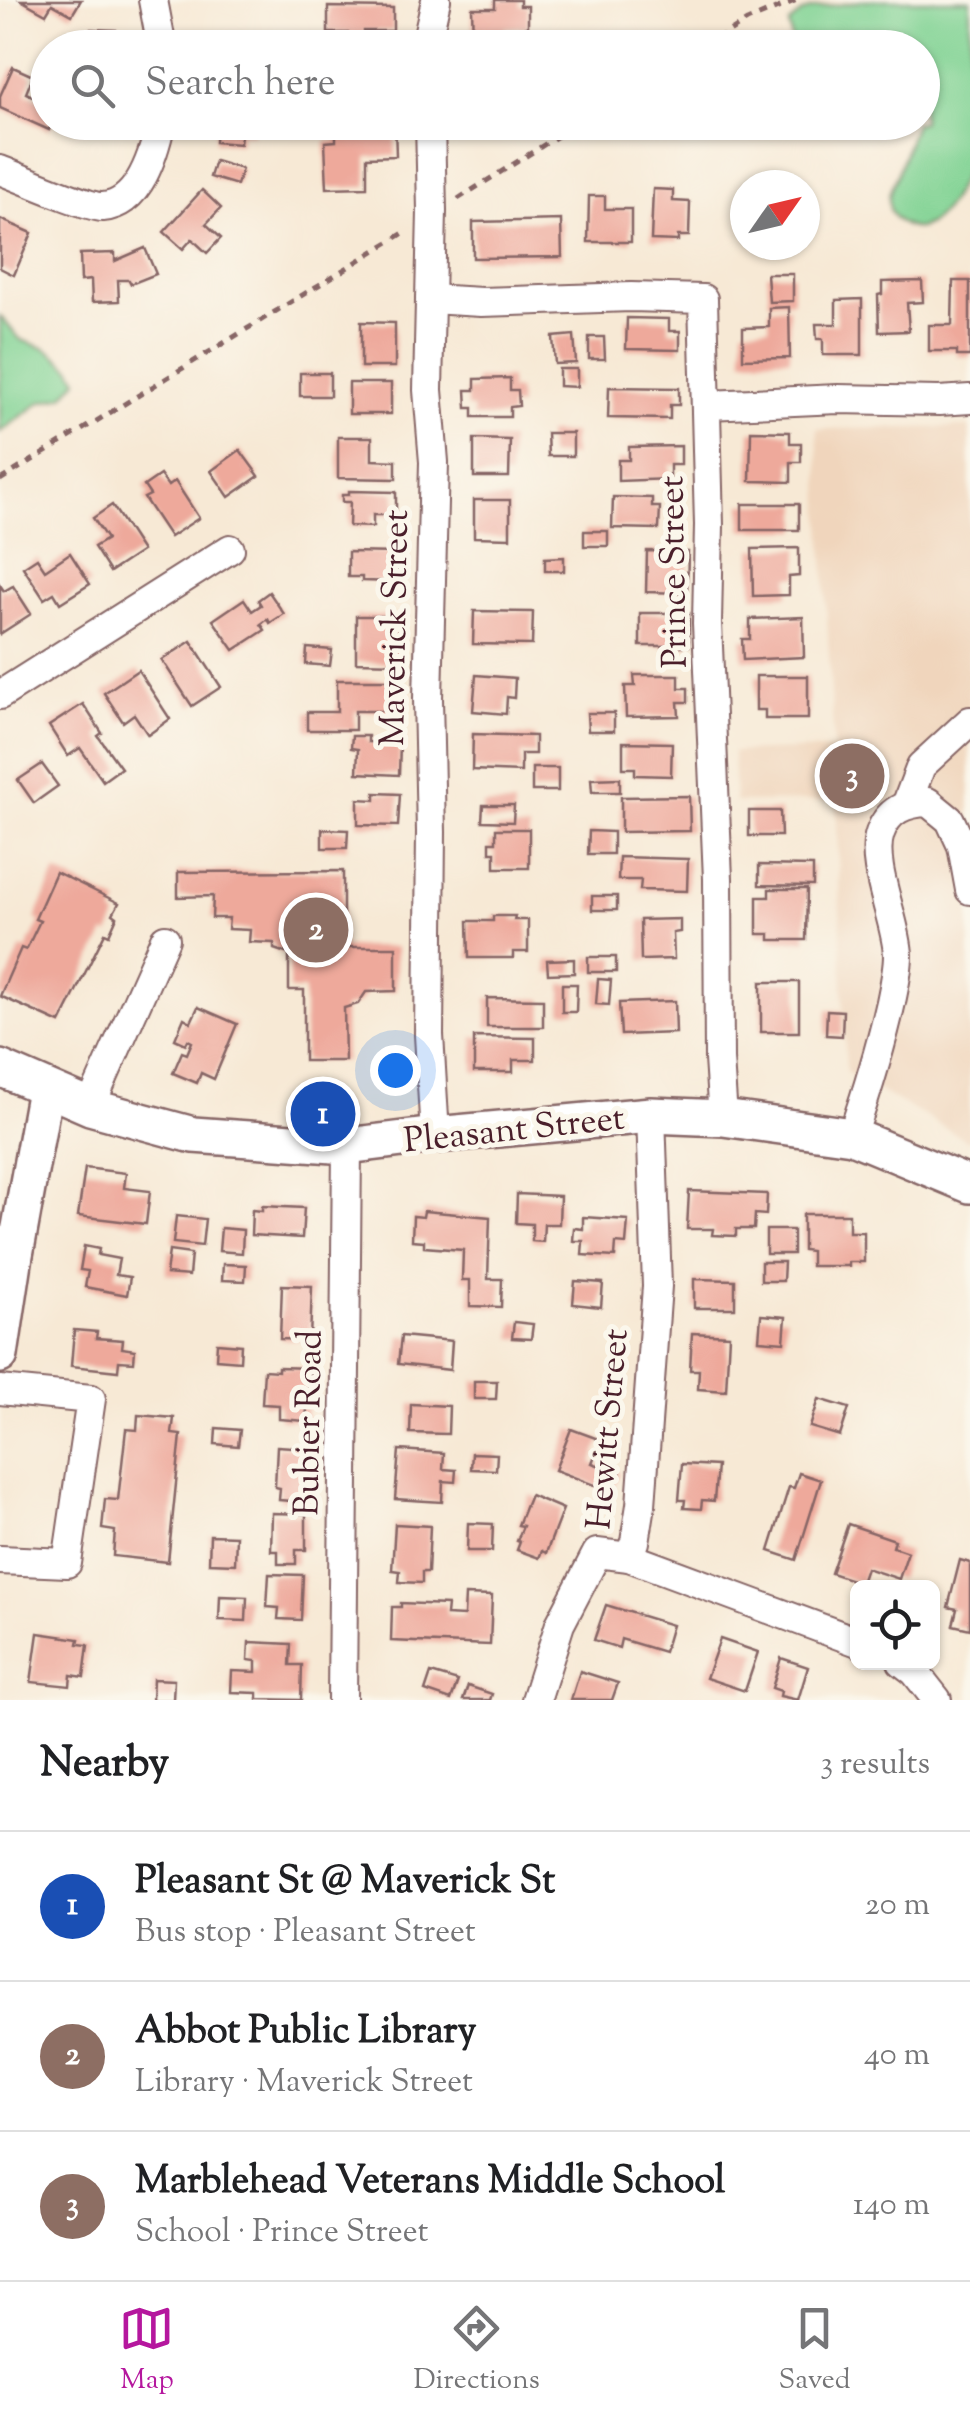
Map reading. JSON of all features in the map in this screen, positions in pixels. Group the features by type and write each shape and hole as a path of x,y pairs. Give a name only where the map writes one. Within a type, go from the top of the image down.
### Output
{"main road":[{"name":"Pleasant Street","path":"0,1068 90,1106 193,1136 348,1146 651,1115 724,1118 852,1136 970,1185"},
{"path":"0,1354 7,1254 45,1089"}],"street":[{"path":"152,0 158,30"},
{"path":"429,30 436,0"},
{"path":"0,170 99,208 122,204 143,177 155,140"},
{"name":"Maverick Street","path":"430,140 428,390 434,462 428,699 429,1035 435,1135"},
{"name":"Prince Street","path":"430,299 704,299 708,624 718,878 719,1059 724,1118"},
{"path":"708,406 838,399 970,399"},
{"path":"0,695 230,549"},
{"path":"907,803 921,766 970,721"},
{"path":"852,1136 888,1014 898,955 879,862 878,837 888,816 907,803 928,802 950,820 962,846 970,890"},
{"path":"962,846 970,818"},
{"path":"90,1106 165,939"},
{"name":"Hewitt Street","path":"536,1700 560,1624 598,1553 630,1557 635,1542 657,1286 651,1115"},
{"name":"Bubier Road","path":"342,1700 348,1146"},
{"path":"0,1390 90,1399 66,1563 0,1560"},
{"path":"630,1557 850,1639"},
{"path":"912,1670 937,1700"}],"path":[{"path":"733,30 797,0"},
{"path":"0,480 551,140"}],"shaded area":[{"path":"970,427 970,1142 846,1072 836,801 735,802 733,752 834,749 817,429"}],"green space":[{"path":"970,0 970,154 954,195 933,221 922,227 909,227 896,219 889,201 909,140 940,140 940,30 790,30 789,24 805,11 854,3"},
{"path":"0,316 21,340 47,349 72,369 78,380 64,396 41,402 0,432"}],"building":[{"path":"21,0 81,0 72,15 52,4 46,14"},
{"path":"495,0 520,0 520,6 528,6 528,27 473,30 472,8 495,8"},
{"path":"328,7 393,8 393,30 328,30"},
{"path":"13,67 30,75 26,93 30,95 30,121 0,108 0,96"},
{"path":"215,140 240,140 240,144"},
{"path":"395,140 396,156 367,157 367,187 327,188 325,142"},
{"path":"215,161 242,169 237,185 210,177"},
{"path":"653,189 673,190 673,201 690,202 689,236 678,236 678,241 651,240"},
{"path":"202,190 221,208 206,224 221,238 207,253 192,239 183,249 164,232"},
{"path":"589,196 605,196 605,209 631,209 631,242 588,242"},
{"path":"0,219 32,233 14,275 0,268"},
{"path":"561,220 562,257 473,258 473,222"},
{"path":"145,248 156,274 131,284 129,280 118,280 119,301 92,302 91,280 81,281 80,254 115,253 115,261"},
{"path":"767,274 793,274 793,301 769,302"},
{"path":"922,281 923,302 907,303 909,331 879,332 878,295 882,294 882,282"},
{"path":"953,281 970,281 970,356 957,356 957,351 929,351 929,325 952,325"},
{"path":"862,299 862,355 823,355 823,339 817,339 816,324 836,324 836,300"},
{"path":"789,307 790,358 743,359 743,328 769,327 769,308"},
{"path":"627,318 669,319 669,331 680,331 680,350 626,349"},
{"path":"361,322 395,323 395,367 361,367"},
{"path":"574,335 576,363 555,364 553,337"},
{"path":"589,337 604,337 605,359 589,359"},
{"path":"559,369 577,369 577,387 559,386"},
{"path":"300,373 330,373 330,396 300,396"},
{"path":"510,378 510,390 518,390 519,406 510,407 510,417 473,417 473,408 467,408 466,390 475,390 475,379"},
{"path":"349,383 391,383 391,414 349,414"},
{"path":"609,387 679,388 679,405 670,405 670,419 608,418"},
{"path":"751,431 790,432 790,443 801,443 801,462 791,462 791,482 750,481"},
{"path":"547,433 573,433 573,456 548,456"},
{"path":"338,437 372,437 372,460 396,461 396,479 338,478"},
{"path":"474,439 510,440 509,477 474,477"},
{"path":"681,446 681,465 670,465 670,479 618,481 618,460 629,460 629,447"},
{"path":"240,450 259,476 229,497 211,471"},
{"path":"160,475 168,486 175,481 199,518 170,537 144,498 150,495 144,486"},
{"path":"349,491 396,492 396,515 373,515 373,527 349,526 350,502 342,502 342,495 349,495"},
{"path":"613,497 652,498 652,507 660,507 659,529 612,528"},
{"path":"474,500 510,500 510,538 474,537"},
{"path":"742,504 799,504 799,530 742,530"},
{"path":"112,505 142,551 110,572 94,547 107,539 93,518"},
{"path":"584,531 608,531 608,546 584,546"},
{"path":"799,548 799,576 789,577 789,595 753,596 752,549"},
{"path":"647,551 688,552 687,593 646,592"},
{"path":"348,552 398,553 397,582 348,577"},
{"path":"70,553 90,584 60,603 54,593 44,599 23,567 37,558 45,570"},
{"path":"564,557 564,571 545,571 545,558"},
{"path":"0,585 4,591 13,586 31,614 0,634"},
{"path":"269,592 284,614 261,624 265,630 234,650 213,620 244,599 252,611"},
{"path":"474,611 533,612 532,645 473,644"},
{"path":"640,613 689,613 689,646 640,646"},
{"path":"356,616 399,616 398,663 356,662"},
{"path":"803,617 804,657 743,660 742,639 750,639 750,619"},
{"path":"191,641 221,687 192,706 162,660"},
{"path":"307,648 332,650 330,666 306,664"},
{"path":"138,670 170,719 148,735 134,714 123,722 104,693"},
{"path":"476,675 515,678 514,698 507,697 506,714 473,711"},
{"path":"634,675 679,675 679,688 688,688 688,702 678,702 679,716 626,717 625,686 635,686"},
{"path":"756,676 808,676 808,719 765,719 765,710 756,710"},
{"path":"337,680 398,680 398,711 355,711 355,730 307,730 307,712 337,712"},
{"path":"83,704 102,733 98,736 121,768 103,781 80,748 68,756 49,726"},
{"path":"587,713 614,713 614,731 588,731"},
{"path":"473,734 535,736 535,754 521,754 521,772 472,770"},
{"path":"352,736 368,736 368,742 400,743 399,775 357,773 358,749 351,748"},
{"path":"623,742 672,743 671,776 635,775 635,768 623,768"},
{"path":"42,764 58,786 34,803 18,780"},
{"path":"532,768 558,768 558,791 532,791"},
{"path":"620,778 620,792 592,792 591,779"},
{"path":"375,793 400,794 398,826 358,825 358,799 375,800"},
{"path":"689,796 690,831 621,832 621,797"},
{"path":"483,805 514,805 513,822 482,821"},
{"path":"749,811 780,811 781,836 749,836"},
{"path":"322,829 348,830 347,848 322,848"},
{"path":"496,829 529,829 529,868 495,868 495,852 490,852 490,842 496,842"},
{"path":"589,831 613,832 613,854 588,854"},
{"path":"619,857 688,859 687,891 640,890 641,880 618,880"},
{"path":"759,865 813,866 813,886 759,885"},
{"path":"343,871 343,947 396,947 396,991 366,992 358,1004 344,1008 345,1061 304,1061 304,990 289,990 289,954 274,949 274,943 249,942 250,930 228,929 229,918 212,918 213,896 178,897 178,872"},
{"path":"56,872 119,903 109,935 105,933 60,1023 0,996 21,948 26,950 40,921 35,919"},
{"path":"769,889 807,889 806,940 770,940 770,934 757,934 757,897 769,897"},
{"path":"592,896 617,896 617,910 592,910"},
{"path":"493,916 528,920 528,952 513,952 513,958 469,958 468,921 493,921"},
{"path":"680,919 680,932 673,933 674,959 641,960 640,920"},
{"path":"588,957 616,957 616,972 588,972"},
{"path":"574,959 574,973 548,974 547,960"},
{"path":"598,979 611,980 609,1005 596,1004"},
{"path":"761,982 799,982 799,1032 761,1032"},
{"path":"562,984 577,984 576,1012 562,1012"},
{"path":"487,998 543,999 543,1027 487,1027"},
{"path":"675,1001 676,1033 621,1035 619,1003"},
{"path":"198,1007 237,1024 214,1079 201,1073 197,1083 173,1073 182,1052 187,1054 192,1042 188,1040 186,1044 175,1039 184,1018 191,1022"},
{"path":"827,1010 843,1011 842,1036 826,1035"},
{"path":"474,1037 535,1038 535,1060 513,1060 513,1072 474,1072"},
{"path":"85,1168 126,1173 124,1188 150,1191 146,1224 78,1216"},
{"path":"689,1191 767,1194 766,1215 755,1214 754,1229 736,1229 736,1236 712,1235 713,1229 687,1229"},
{"path":"517,1194 560,1196 559,1224 544,1224 543,1242 532,1241 532,1224 516,1223"},
{"path":"262,1206 304,1208 302,1238 251,1235 252,1210 262,1211"},
{"path":"424,1211 490,1217 488,1279 502,1279 501,1307 470,1306 470,1280 462,1280 463,1250 424,1247 424,1241 412,1240 413,1216 423,1217"},
{"path":"803,1214 849,1214 849,1232 864,1232 864,1262 811,1266 811,1251 803,1250"},
{"path":"176,1216 205,1219 202,1246 173,1243"},
{"path":"583,1217 628,1220 626,1244 616,1243 615,1257 582,1255 583,1241 573,1241 574,1228 583,1229"},
{"path":"221,1228 243,1230 242,1253 219,1251"},
{"path":"766,1230 793,1230 793,1254 766,1254"},
{"path":"84,1246 99,1249 98,1255 119,1259 116,1275 130,1277 127,1295 85,1287 88,1271 80,1270"},
{"path":"169,1251 191,1254 189,1276 166,1274"},
{"path":"761,1262 784,1262 783,1281 761,1281"},
{"path":"223,1264 246,1265 245,1281 222,1280"},
{"path":"694,1279 735,1280 735,1308 694,1308"},
{"path":"575,1281 603,1283 601,1307 573,1304"},
{"path":"282,1285 312,1286 310,1340 280,1339"},
{"path":"761,1315 786,1317 784,1342 759,1340"},
{"path":"514,1322 533,1324 531,1339 512,1338"},
{"path":"74,1330 97,1332 96,1338 123,1340 122,1348 135,1350 134,1362 119,1361 118,1371 71,1366"},
{"path":"692,1333 729,1335 726,1391 698,1389 699,1370 690,1370"},
{"path":"401,1336 452,1341 450,1370 398,1364"},
{"path":"217,1343 241,1345 240,1361 216,1359"},
{"path":"278,1367 310,1368 306,1421 279,1419 279,1405 262,1404 264,1370 278,1371"},
{"path":"474,1381 497,1381 496,1399 474,1399"},
{"path":"819,1399 849,1408 840,1436 810,1427"},
{"path":"411,1404 449,1406 448,1434 410,1433"},
{"path":"138,1415 174,1418 172,1434 181,1435 168,1562 113,1556 115,1531 102,1529 105,1499 118,1500 126,1429 137,1430"},
{"path":"216,1428 240,1430 238,1446 215,1444"},
{"path":"571,1429 601,1440 592,1463 620,1473 612,1492 555,1470"},
{"path":"277,1446 307,1448 304,1502 279,1500 280,1488 275,1487"},
{"path":"399,1450 444,1453 443,1469 456,1470 455,1482 443,1481 442,1502 395,1499"},
{"path":"472,1453 497,1454 496,1470 471,1469"},
{"path":"682,1464 717,1466 714,1501 702,1500 701,1509 684,1508 685,1500 679,1500"},
{"path":"799,1473 821,1480 796,1560 769,1551 789,1487 794,1488"},
{"path":"530,1495 563,1509 546,1553 542,1551 539,1558 517,1550 523,1526 518,1525"},
{"path":"272,1513 306,1514 306,1550 296,1550 296,1564 278,1564 278,1551 271,1551"},
{"path":"468,1523 493,1524 492,1551 467,1551"},
{"path":"395,1524 430,1526 428,1572 422,1572 422,1583 399,1582 400,1571 392,1570"},
{"path":"848,1524 895,1540 893,1547 908,1552 899,1579 866,1568 862,1580 831,1573"},
{"path":"210,1535 236,1536 235,1564 209,1563"},
{"path":"960,1560 970,1563 970,1629 953,1625 957,1609 948,1607"},
{"path":"269,1574 303,1575 301,1620 278,1619 279,1608 267,1607"},
{"path":"465,1595 492,1596 490,1645 391,1641 392,1607 401,1607 401,1603 447,1605 446,1615 464,1616"},
{"path":"220,1596 247,1597 246,1621 219,1620"},
{"path":"606,1605 672,1625 664,1652 621,1639 619,1648 594,1640"},
{"path":"38,1633 79,1639 78,1644 88,1645 84,1677 71,1675 70,1686 31,1682"},
{"path":"720,1639 758,1652 745,1691 706,1678"},
{"path":"249,1642 291,1644 290,1665 302,1665 301,1700 258,1699 258,1693 231,1692 232,1671 256,1672 256,1661 248,1660"},
{"path":"781,1658 808,1667 798,1700 780,1696 781,1691 772,1688"},
{"path":"580,1671 618,1683 612,1700 571,1700"},
{"path":"431,1673 458,1681 451,1700 425,1691"},
{"path":"153,1679 174,1680 173,1700 152,1700"},
{"path":"468,1686 492,1694 490,1700 463,1700"}],"place":[{"name":"Marblehead Veterans Middle School","path":"852,776"},
{"name":"Abbot Public Library","path":"316,930"},
{"name":"Pleasant St @ Maverick St","path":"323,1114"}]}
